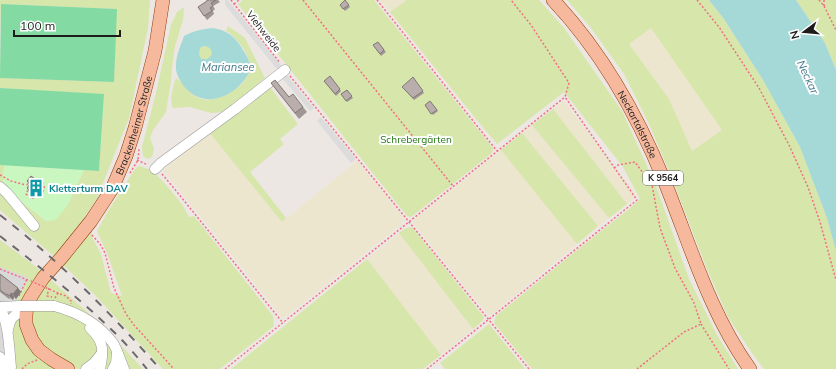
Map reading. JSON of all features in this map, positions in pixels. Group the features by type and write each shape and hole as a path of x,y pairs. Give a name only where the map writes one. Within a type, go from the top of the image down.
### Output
{"main road":[{"name":"Brackenheimer Straße","path":"68,369 39,350 32,340 26,324 27,304 43,278 91,221 112,188 126,156 135,128 155,51 163,0"},
{"name":"Neckartalstraße","path":"553,0 571,19 592,46 619,88 638,122 664,180 709,296 720,320 750,369"}],"street":[{"path":"155,169 285,70"},
{"path":"0,186 34,226"},
{"path":"55,304 71,317 81,321 96,334 101,342 103,352 100,369"},
{"path":"10,369 7,334 0,307 18,308 55,304 82,316 101,330 114,344 124,369"},
{"path":"7,334 10,319 18,308"},
{"path":"86,369 94,363 103,352"},
{"path":"113,369 116,363 117,353"},
{"path":"0,357 5,369"}],"path":[{"name":"Viehweide","path":"232,0 285,70 529,369"},
{"path":"234,4 239,0"},
{"path":"303,0 453,186"},
{"path":"377,0 497,151"},
{"path":"225,369 565,97 569,83 531,25 511,0"},
{"path":"697,0 719,27 759,88 789,145 808,187 820,222 836,280"},
{"path":"819,0 824,6 836,30"},
{"path":"824,0 824,6"},
{"path":"427,369 637,200 565,97"},
{"path":"126,156 155,169 169,181 283,323"},
{"path":"614,168 618,165 635,162 652,185 660,228 675,268 694,303 701,324 729,369"},
{"path":"0,175 11,181 27,186"},
{"path":"31,178 33,178 42,183 44,190 41,194 31,198 26,194 29,188 27,186 31,178"},
{"path":"31,198 38,192 37,190"},
{"path":"92,235 105,252 114,288 126,314 134,325 174,369"},
{"path":"0,269 66,296 71,301 71,305 66,303"},
{"path":"18,308 27,279"},
{"path":"50,284 47,296 55,304 59,294"},
{"path":"637,369 684,332 701,324"},
{"path":"22,369 27,364 38,359 43,353"}],"shaded area":[{"path":"225,0 228,0 284,69 280,73 225,5"},
{"path":"380,0 407,0 390,12"},
{"path":"651,28 723,130 691,151 669,99 629,44"},
{"path":"286,74 314,108 310,111 282,78"},
{"path":"564,101 636,195 634,199 627,204 553,109"},
{"path":"321,117 356,159 351,163 317,121"},
{"path":"532,125 609,218 598,226 522,133"},
{"path":"209,132 282,222 357,161 403,217 402,224 283,319 163,170"},
{"path":"501,150 577,244 491,315 487,314 413,223 414,220"},
{"path":"399,233 473,329 441,355 367,259"},
{"path":"0,240 36,267 18,298 11,350 0,369"}],"green space":[{"path":"0,0 150,0 148,28 129,118 97,198 55,257 0,210 0,165 4,165 4,188 46,221 67,206 84,170 99,171 104,95 0,88 0,78 114,82 116,9 1,4 0,31"},
{"name":"Schrebergärten","path":"243,0 374,0 493,148 492,153 411,217 407,216 238,4"},
{"path":"407,0 539,0 564,28 622,111 656,186 689,279 717,335 738,369 532,369 494,323 496,316 640,199 623,167 564,92 497,144 390,12"},
{"path":"567,0 709,0 724,19 763,80 800,147 827,218 836,251 836,369 764,369 752,353 728,317 707,269 672,178 649,124 624,74 591,28","holes":["651,28 722,130 692,151 669,99 629,44"]},
{"path":"796,0 836,0 836,70 825,43"},
{"path":"1,4 117,9 114,82 0,78"},
{"path":"184,7 183,20 175,46 166,112 153,130 150,138 154,149 152,157 147,159 143,156 142,147 171,25 177,12"},
{"path":"228,26 245,38 265,78 222,112 211,113 190,107 173,108 171,98 176,78 194,95 208,100 226,95 233,91 248,76 249,63 247,56 243,48 231,34 226,31"},
{"path":"205,46 210,48 212,53 210,58 205,60 200,58 198,53 200,48"},
{"path":"269,86 298,124 280,139 284,144 250,172 286,218 282,222 209,132"},
{"path":"0,88 104,94 99,171 0,165"},
{"path":"553,109 627,204 609,218 532,125"},
{"path":"522,133 598,226 577,244 501,150"},
{"path":"4,165 84,170 67,206 56,220 46,221 4,188"},
{"path":"138,166 144,167 157,175 178,200 189,217 194,216 273,316 274,326 220,369 163,369 95,295 62,264 92,228 92,237 101,254 111,293 122,296 107,253 97,231"},
{"path":"412,227 484,317 483,320 473,329 399,233 406,228"},
{"path":"0,240 36,267 101,324 143,369 14,369 6,316 29,278 0,267"},
{"path":"367,259 441,355 423,369 231,369"},
{"path":"489,324 525,369 445,369 440,363"}],"water":[{"name":"Neckar","path":"709,0 796,0 825,43 836,70 836,251 827,218 800,147 763,80 724,19"},
{"name":"Mariansee","path":"212,28 222,30 234,37 249,60 250,69 243,82 238,87 224,96 210,99 196,96 183,85 177,73 176,61 184,36","holes":["205,46 210,48 212,52 211,56 207,59 202,59 199,53 201,47"]}],"building":[{"path":"207,0 216,0 211,3 213,6 210,8 212,11 204,16 198,7"},
{"path":"345,0 349,5 343,9 340,5"},
{"path":"378,42 384,50 380,54 373,45"},
{"path":"330,76 340,89 335,94 324,81"},
{"path":"413,77 423,91 413,98 402,87"},
{"path":"275,80 289,97 293,94 303,107 295,113 271,83"},
{"path":"347,90 352,96 346,101 341,94"},
{"path":"430,101 437,110 431,114 425,105"},
{"path":"31,176 38,181 31,192 27,188 30,184 27,181"},
{"path":"0,274 18,288 13,294 11,293 10,296 0,290"}],"railway":[{"path":"0,215 43,250 83,288 160,369"},
{"path":"0,236 91,310 123,341 147,369"}],"place":[{"name":"Kletterturm DAV","path":"36,188"}]}
